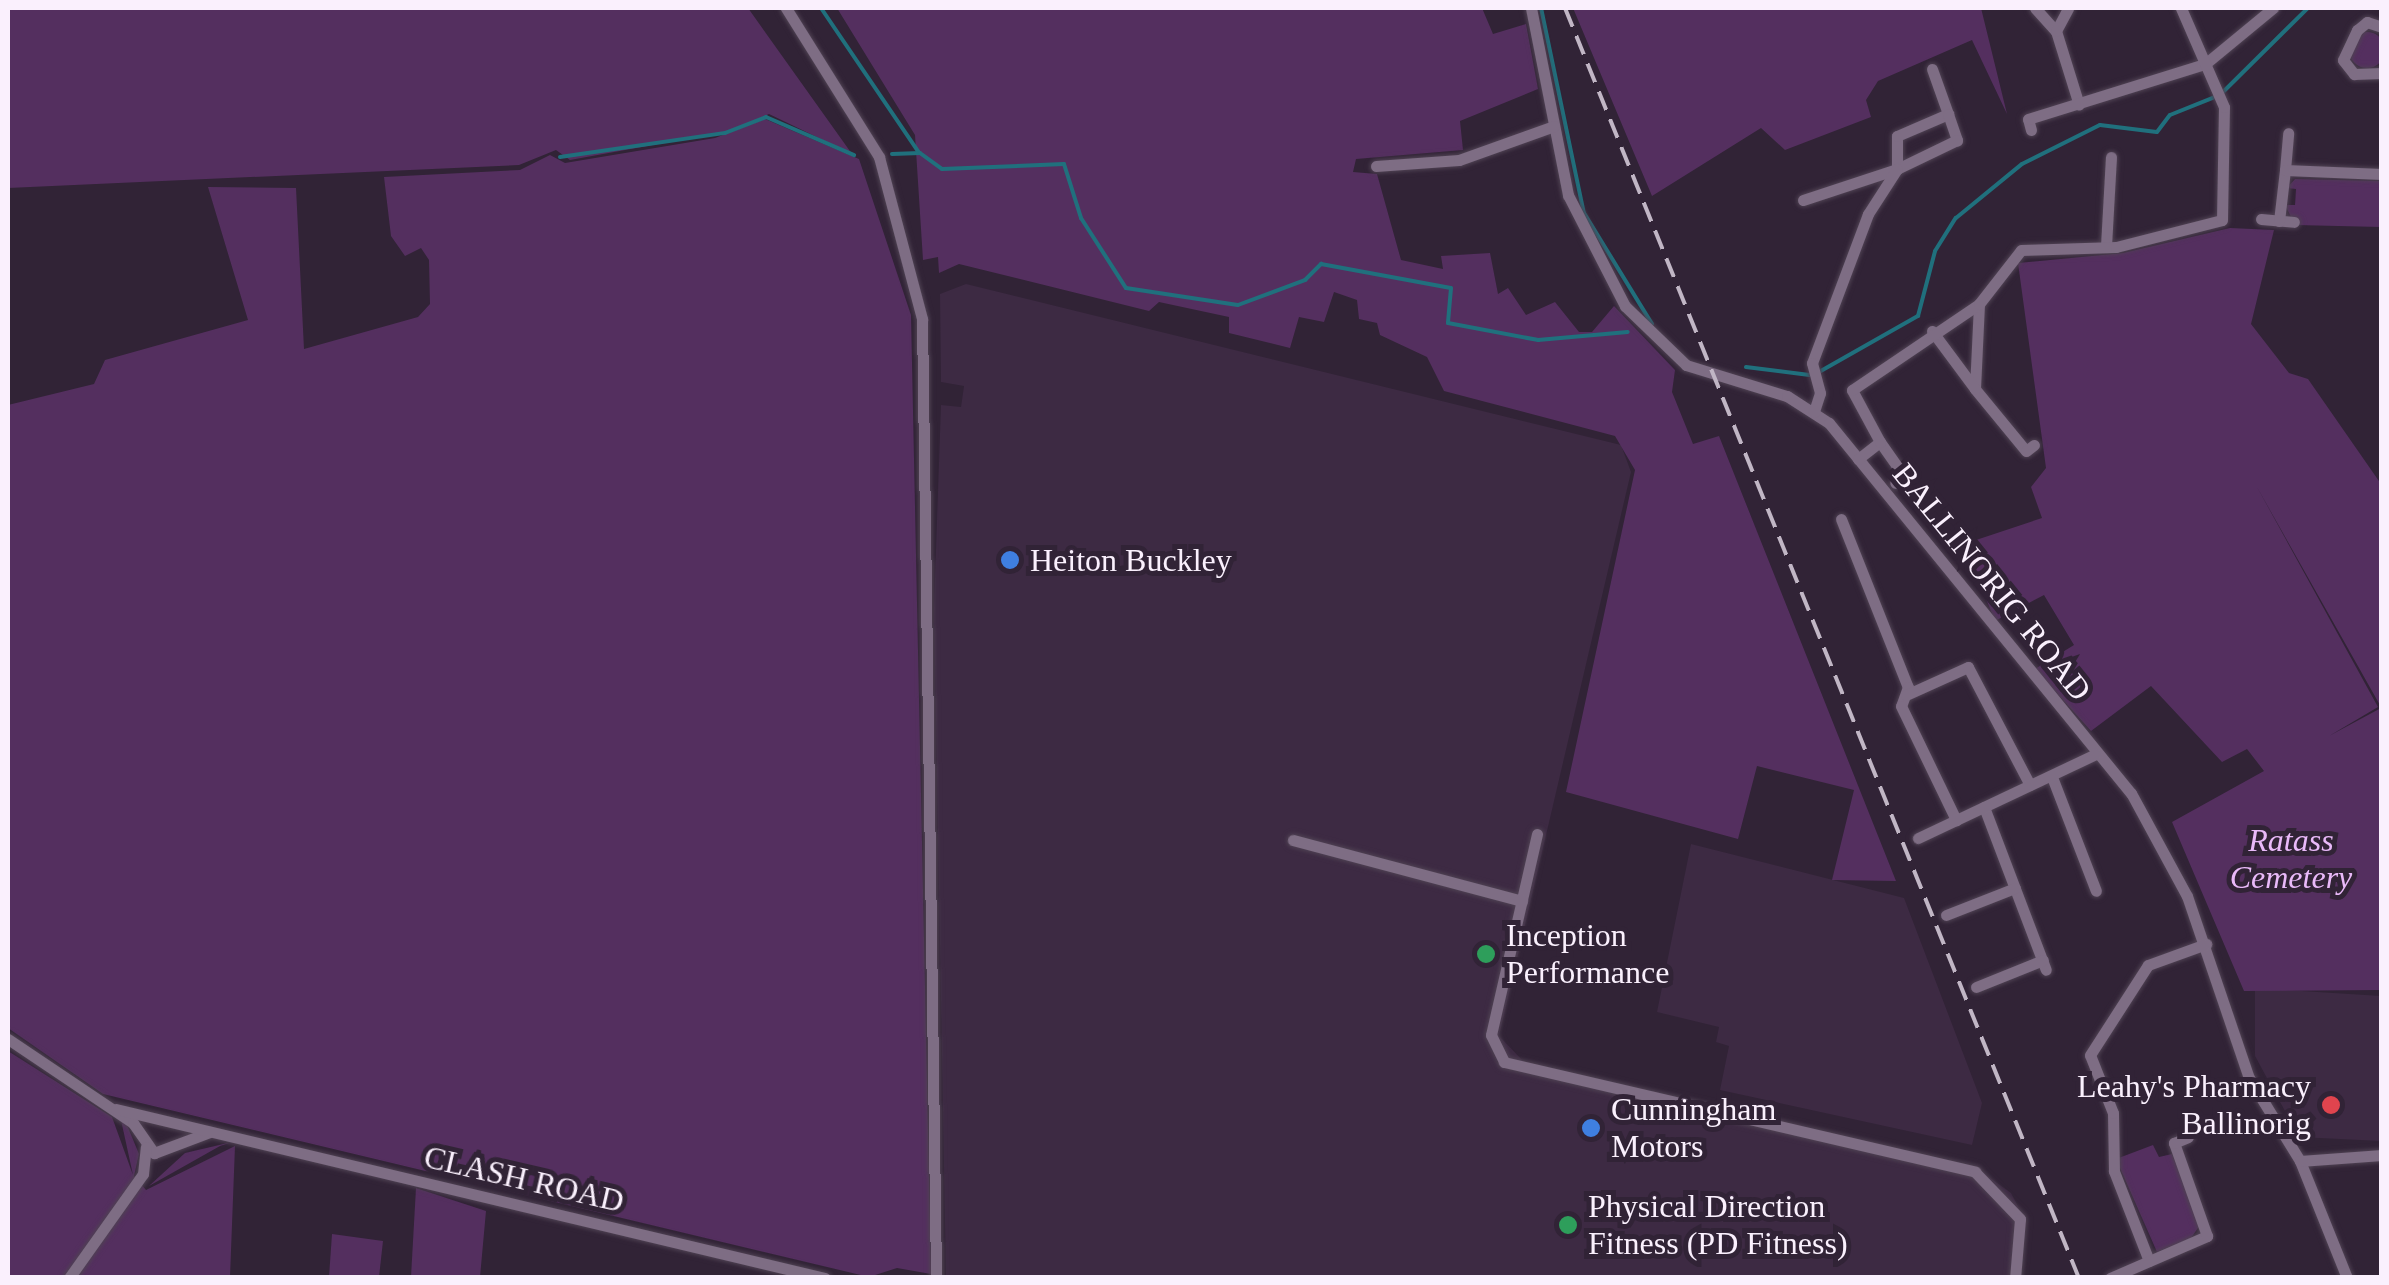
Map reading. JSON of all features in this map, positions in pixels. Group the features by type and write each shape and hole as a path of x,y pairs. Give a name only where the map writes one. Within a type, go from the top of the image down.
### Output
{"street":[{"path":"786,8 880,157 922,319 936,1278"},
{"name":"BALLINORIG ROAD","path":"1531,8 1577,221 1647,334 1714,378 1814,412 1858,459 2154,828 2206,944 2249,1078 2300,1160 2347,1278"},
{"path":"2034,8 2056,31 2079,105"},
{"path":"2056,31 2068,8"},
{"path":"1895,483 1904,476 1852,390 1978,304 2021,250 2106,246 2222,220 2224,107 2200,66 2181,8"},
{"path":"2031,130 2028,119 2200,66 2274,8"},
{"path":"2382,27 2367,22 2356,30 2343,60 2354,74 2382,73"},
{"path":"1803,200 1898,170 1957,140 1932,69"},
{"path":"1814,412 1820,393 1812,362 1868,214 1898,170 1897,136 1948,114"},
{"path":"1376,166 1459,160 1554,126"},
{"path":"2280,221 2288,133"},
{"path":"2106,246 2111,157"},
{"path":"2285,170 2382,174"},
{"path":"2261,220 2294,222"},
{"path":"1975,389 1978,304"},
{"path":"1932,332 2026,451 2034,446"},
{"path":"1858,459 1880,442"},
{"path":"1841,519 1906,695"},
{"path":"1956,820 1901,706 1906,695 1968,668 2030,786"},
{"path":"1918,838 2096,754"},
{"path":"2052,778 2096,891"},
{"path":"1976,987 2044,965 1984,807"},
{"path":"1536,834 1491,1034 1504,1062 1974,1172 2020,1219 2015,1278"},
{"path":"1293,840 1522,900"},
{"path":"1946,915 2015,888"},
{"path":"2148,1261 2111,1158 2110,1101 2090,1056 2094,1038 2148,965 2206,944"},
{"path":"8,1038 116,1110 142,1134 146,1148 142,1174"},
{"path":"116,1110 150,1120 170,1120 175,1146"},
{"path":"142,1134 150,1120"},
{"name":"CLASH ROAD","path":"170,1120 825,1278"},
{"path":"69,1278 142,1174 175,1146 210,1132"},
{"path":"2110,1278 2207,1236 2174,1143 2188,1137"},
{"path":"146,1148 164,1154"},
{"path":"2300,1160 2382,1156"}],"shaded area":[{"path":"966,284 1621,445 1631,472 1499,1036 1526,1064 1975,1167 2011,1193 2022,1214 2018,1277 946,1277 934,608 941,405 961,407 964,386 941,382 940,294"},
{"path":"1691,844 1904,898 1982,1103 1972,1145 1720,1090 1729,1046 1716,1042 1719,1027 1657,1012"},
{"path":"2255,988 2381,996 2381,1141 2299,1137 2255,1056"}],"green space":[{"path":"8,8 748,8 852,154 769,114 730,131 570,160 556,150 519,165 8,188"},
{"path":"837,8 1482,8 1493,34 1526,24 1538,89 1460,121 1463,150 1356,159 1353,172 1377,174 1401,260 1443,269 1441,256 1490,253 1498,294 1508,288 1526,315 1555,302 1579,332 1592,332 1614,306 1675,370 1672,392 1693,444 1719,436 1896,881 1832,880 1854,790 1757,766 1738,839 1566,792 1635,470 1615,436 1444,391 1427,357 1380,335 1377,323 1359,319 1357,300 1334,292 1324,322 1299,317 1290,348 1229,333 1229,317 1159,302 1149,311 959,264 939,273 938,257 923,260 915,135"},
{"path":"1573,8 1981,8 2007,114 1972,40 1878,81 1866,100 1871,117 1785,150 1761,128 1652,196"},
{"path":"2367,32 2380,37 2385,50 2380,63 2367,68 2354,63 2349,50 2354,37"},
{"path":"765,119 859,159 911,315 931,1274 897,1268 869,1277 103,1094 8,1028 8,405 94,384 105,360 248,320 208,187 296,188 304,349 418,317 430,304 429,260 421,248 405,256 391,236 384,177 520,170 550,155 565,163 715,138"},
{"path":"2295,179 2381,181 2381,227 2295,225 2285,205 2295,205 2296,189 2287,188"},
{"name":"Ratass Cemetery","path":"2230,228 2274,230 2251,324 2289,373 2308,379 2381,484 2381,707 2257,487 2378,707 2329,736 2381,708 2381,990 2244,991 2172,822 2264,771 2247,749 2222,762 2151,686 2091,731 2035,669 2074,645 2044,595 1995,621 1964,544 2042,518 2031,487 2046,468 2018,263 2123,253"},
{"path":"8,1051 112,1117 133,1175 121,1120 127,1125 139,1154 134,1176 146,1190 235,1146 230,1277 8,1277"},
{"path":"232,1142 220,1146 149,1186 185,1153"},
{"path":"2153,1145 2159,1157 2172,1154 2200,1225 2191,1238 2157,1252 2116,1159"},
{"path":"416,1188 486,1211 480,1277 411,1277"},
{"path":"332,1234 383,1241 379,1277 329,1277"}],"waterway":[{"path":"821,8 919,153"},
{"path":"1541,8 1584,213 1652,324"},
{"path":"2223,92 2308,8"},
{"path":"1819,372 1918,316 1935,251 1956,218 2022,164 2100,125 2157,132 2170,115 2215,97"},
{"path":"560,157 725,133 766,117 854,155"},
{"path":"892,154 920,153 942,169 1064,164 1081,218 1126,288 1238,305 1305,280 1321,264 1451,288 1448,323 1538,340 1628,332"},
{"path":"1746,367 1810,375"}],"railway":[{"path":"1565,8 2079,1278"}],"place":[{"name":"Heiton Buckley","path":"1010,560"},
{"name":"Inception Performance","path":"1486,954"},
{"name":"Leahy's Pharmacy Ballinorig","path":"2331,1105"},
{"name":"Cunningham Motors","path":"1591,1128"},
{"name":"Physical Direction Fitness (PD Fitness)","path":"1568,1225"}]}
